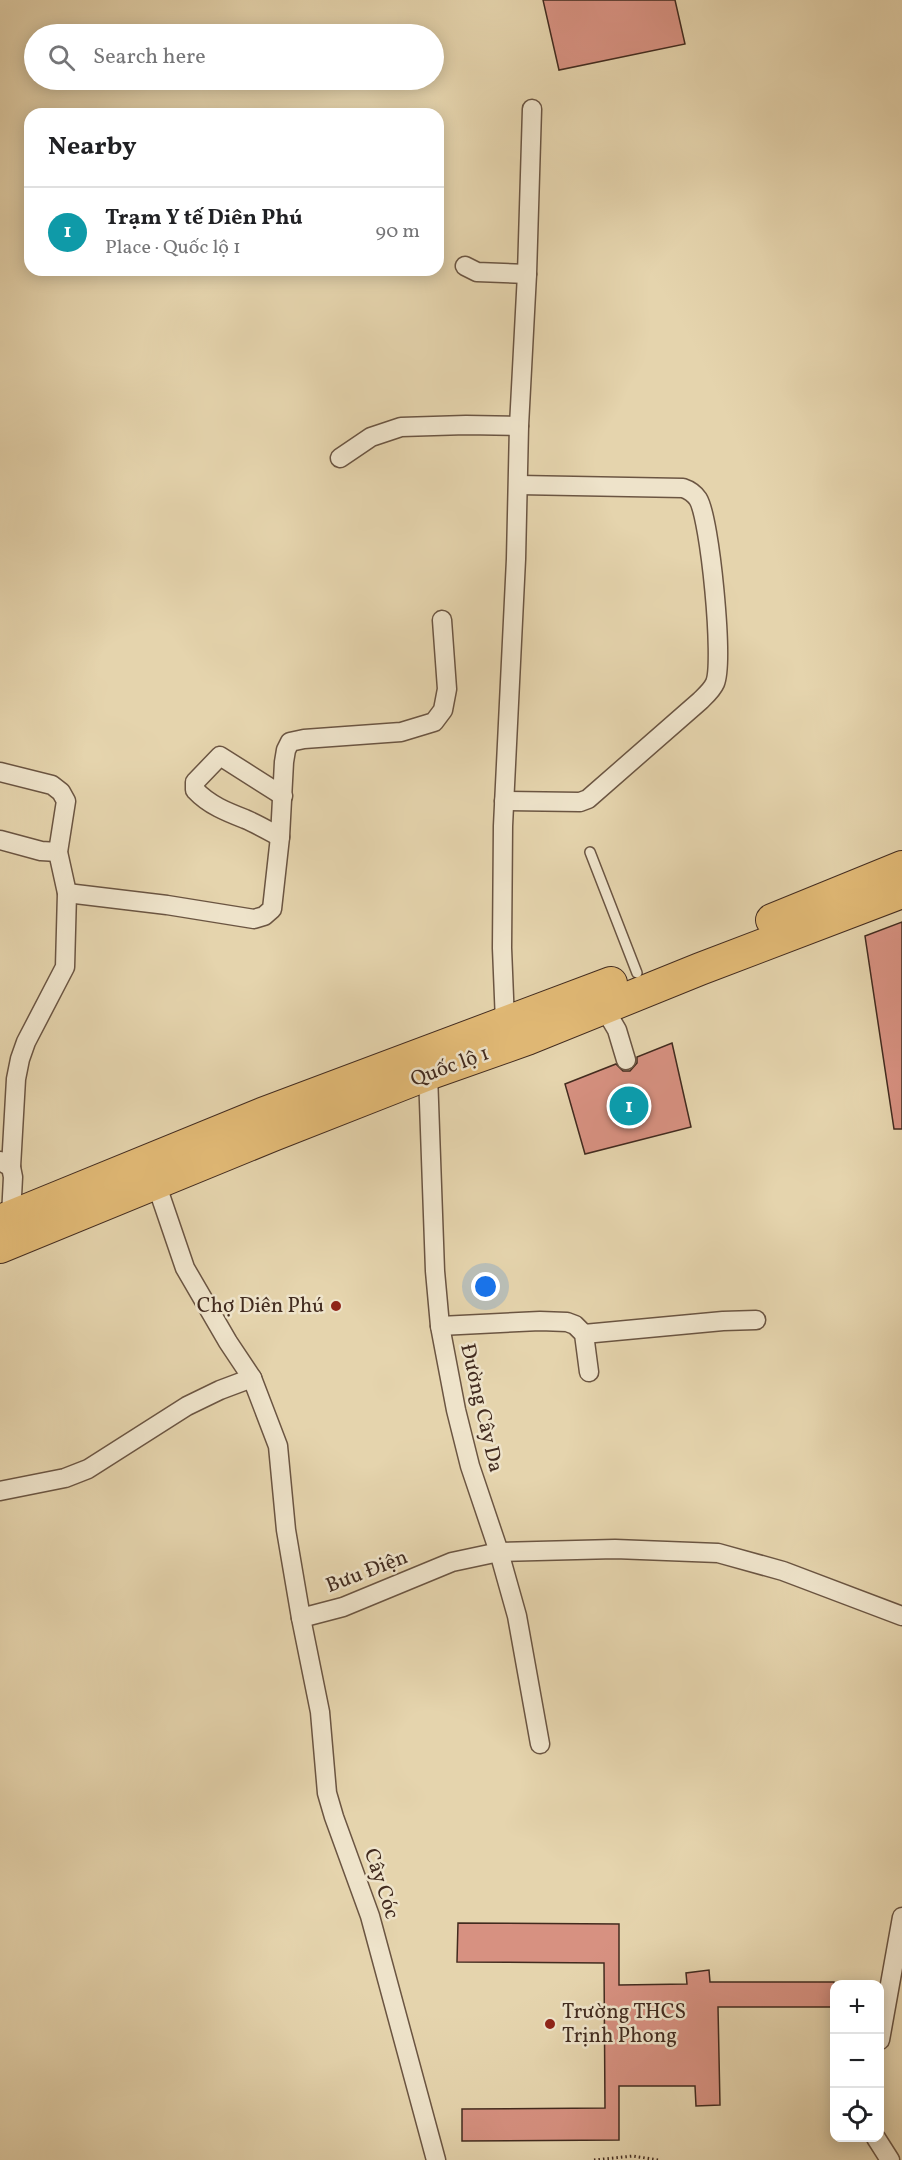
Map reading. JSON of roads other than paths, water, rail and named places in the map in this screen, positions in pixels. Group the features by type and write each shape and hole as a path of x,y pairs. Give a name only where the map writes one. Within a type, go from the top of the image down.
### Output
{"highway":[{"name":"Quốc lộ 1","path":"6,1218 243,1121 638,973 902,867"},
{"name":"Quốc lộ 1","path":"0,1248 428,1074 527,1039 902,892"}],"street":[{"path":"505,1022 502,948 504,801 519,485 519,426 532,109"},
{"path":"465,266 477,272 527,274"},
{"path":"340,458 371,437 401,427 519,426"},
{"path":"504,801 580,802 588,799 710,691 715,683 717,671 717,628 707,536 701,507 691,491 683,488 519,485"},
{"path":"68,893 167,905 254,919 264,916 272,909 280,837 284,762 290,742 401,732 434,722 443,710 447,689 442,620"},
{"path":"280,837 224,811 200,796 195,790 195,782 220,756 283,796"},
{"path":"0,772 52,785 61,792 66,801 58,852 68,893 65,967 26,1041 16,1079 5,1164 13,1178 6,1218"},
{"path":"0,840 41,851 58,852"},
{"path":"604,1008 617,1030 626,1060"},
{"name":"Đường Cây Da","path":"428,1074 435,1272 440,1326 456,1410 517,1616 540,1744"},
{"name":"Bưu Điện","path":"156,1183 185,1268 252,1378 278,1446 286,1530 301,1618 343,1607 452,1562 499,1552 615,1549 718,1553 783,1571 902,1616"},
{"path":"585,1334 756,1320"},
{"path":"440,1326 555,1321 575,1325 585,1334 589,1372"},
{"path":"0,1491 65,1478 82,1472 123,1448 158,1422 220,1390 252,1378"},
{"name":"Cây Cóc","path":"301,1618 320,1712 327,1793 370,1916 436,2160"},
{"path":"880,2034 902,1917"},
{"path":"879,2142 890,2160"}],"lane":[{"path":"590,852 638,973"}],"place":[{"name":"Trạm Y tế Diên Phú","path":"629,1106"},
{"name":"Chợ Diên Phú","path":"336,1306"},
{"name":"Trường THCS Trịnh Phong","path":"550,2024"}]}
